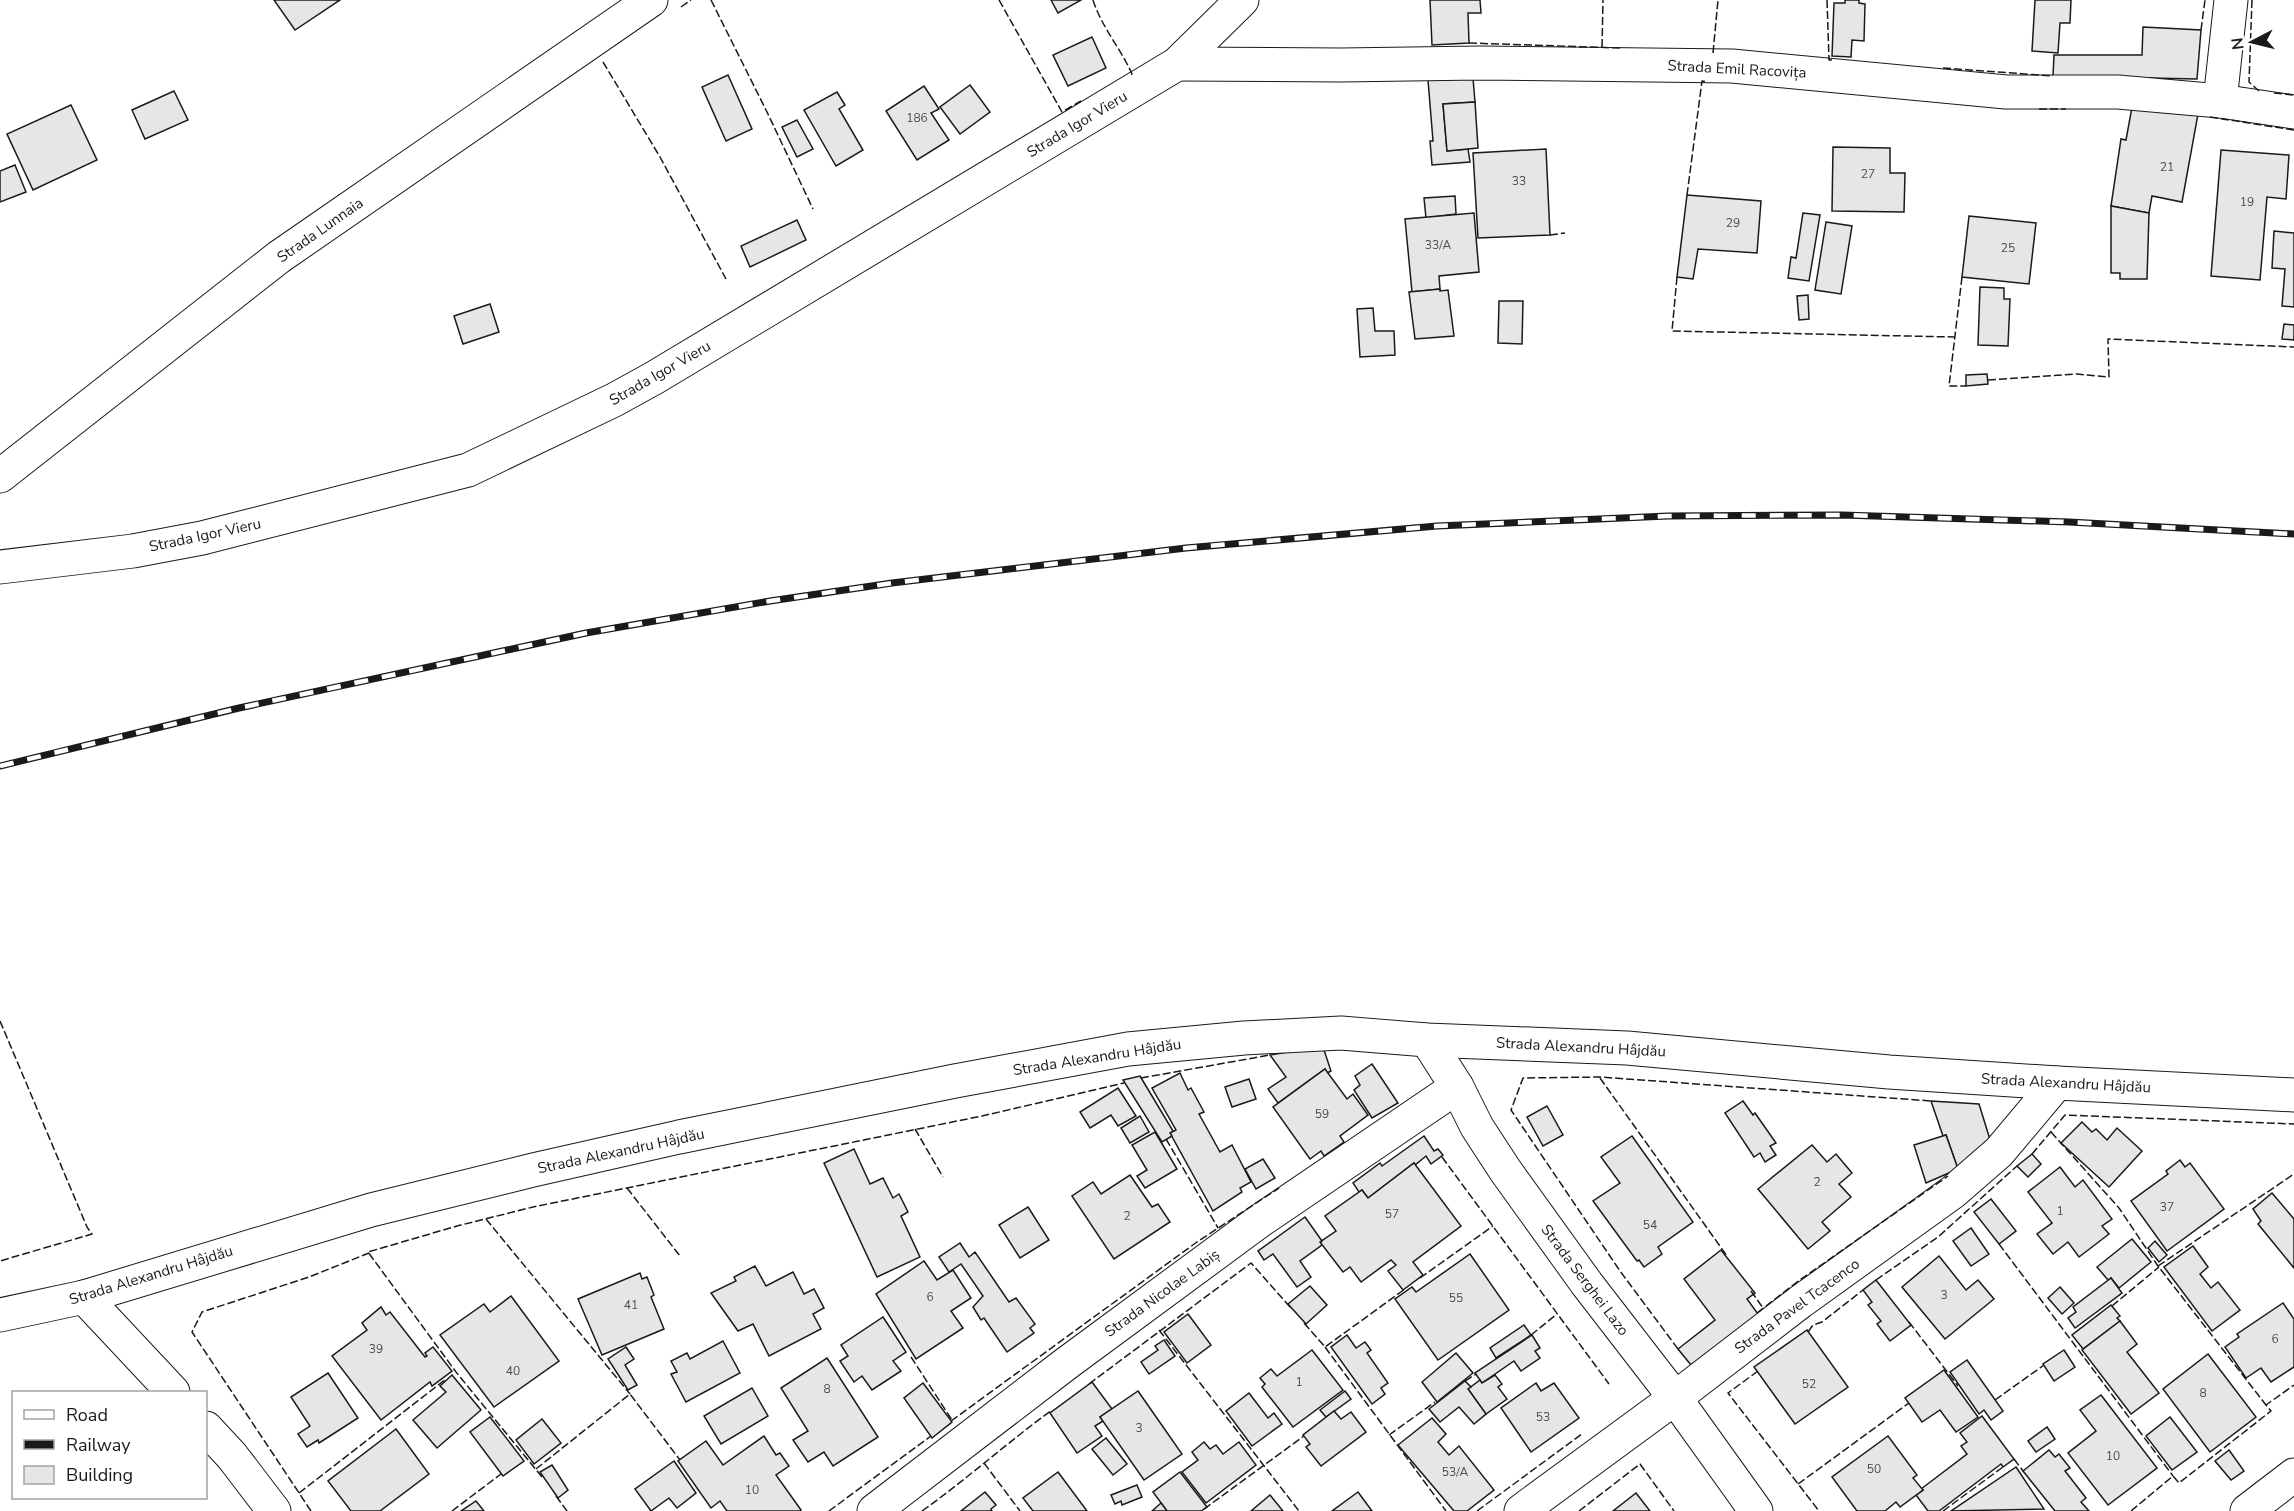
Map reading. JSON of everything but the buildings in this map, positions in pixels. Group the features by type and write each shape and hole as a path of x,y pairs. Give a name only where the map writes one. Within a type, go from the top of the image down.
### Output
{"street":[{"name":"Strada Lunnaia","path":"0,476 279,257 651,0"},
{"name":"Strada Igor Vieru","path":"0,567 133,551 202,538 468,470 615,400 654,378 1177,64 1242,0"},
{"path":"2220,101 2231,0"},
{"name":"Strada Emil Racovița","path":"1177,64 1491,63 1732,66 1935,83 2006,92 2118,92 2220,101 2294,112"},
{"name":"Strada Alexandru Hâjdău","path":"0,1315 84,1297 371,1209 679,1137 955,1081 1128,1049 1244,1038 1341,1033 1427,1040 1627,1048 1889,1072 2294,1095"},
{"name":"Strada Serghei Lazo","path":"1427,1040 1505,1170 1587,1284 1676,1398 1756,1511"},
{"name":"Strada Pavel Tcacenco","path":"1521,1511 1676,1398 1800,1302 1953,1192 1999,1152 2057,1083"},
{"name":"Strada Nicolae Labiș","path":"874,1511 1067,1363 1261,1220 1457,1087"},
{"path":"84,1297 172,1391"},
{"path":"207,1429 232,1456 274,1511"},
{"path":"2247,1511 2294,1475"}],"railway":[{"path":"0,766 239,708 586,633 770,601 892,583 1186,548 1437,526 1668,516 1842,515 2069,522 2294,534"}],"fence":[{"path":"681,7 691,0"},
{"path":"711,0 813,209"},
{"path":"999,0 1062,112 1081,101"},
{"path":"1093,0 1132,74 1129,76"},
{"path":"1602,47 1603,0"},
{"path":"1713,53 1718,0"},
{"path":"1827,0 1829,60 1832,60"},
{"path":"2201,30 2205,0"},
{"path":"2252,0 2249,82 2259,91"},
{"path":"1469,43 1620,48"},
{"path":"603,62 660,157 726,279"},
{"path":"1943,68 2053,76"},
{"path":"1687,195 1702,81 1707,82"},
{"path":"2274,93 2294,95"},
{"path":"2039,109 2066,109"},
{"path":"2210,117 2294,130"},
{"path":"1550,235 1565,233"},
{"path":"1677,277 1672,331 1954,337"},
{"path":"1962,277 1949,386 1966,386"},
{"path":"1988,380 2077,374 2109,377 2108,339 2294,347"},
{"path":"0,1021 87,1227 92,1234 0,1261"},
{"path":"1141,1078 1270,1055"},
{"path":"1678,1349 1620,1271 1511,1110 1523,1078 1600,1077 1931,1101"},
{"path":"1600,1078 1727,1256"},
{"path":"542,1477 456,1372 368,1252 533,1207 982,1116 1124,1083"},
{"path":"2032,1154 2065,1115 2294,1124"},
{"path":"915,1129 943,1177"},
{"path":"2051,1132 2119,1208 2158,1266 2266,1405"},
{"path":"1166,1139 1218,1228"},
{"path":"1442,1157 1609,1384"},
{"path":"1876,1280 1938,1237 2017,1166"},
{"path":"2158,1266 2294,1174"},
{"path":"1757,1313 1797,1282 1948,1176"},
{"path":"627,1188 680,1256"},
{"path":"951,1421 1197,1242 1279,1188"},
{"path":"486,1219 630,1394"},
{"path":"1420,1278 1493,1226"},
{"path":"1999,1244 2173,1476"},
{"path":"311,1511 192,1332 202,1312 309,1277 369,1253"},
{"path":"1089,1384 1251,1263 1290,1307"},
{"path":"2112,1306 2159,1267"},
{"path":"1304,1323 1325,1347 1405,1289"},
{"path":"1808,1332 1813,1325 1822,1322 1863,1290"},
{"path":"1751,1291 1763,1308"},
{"path":"1531,1335 1557,1314"},
{"path":"1909,1322 1958,1386"},
{"path":"1159,1330 1299,1511"},
{"path":"1325,1347 1446,1511"},
{"path":"911,1357 952,1420"},
{"path":"1995,1400 2044,1365"},
{"path":"1758,1371 1728,1393 1819,1511"},
{"path":"1465,1381 1476,1374"},
{"path":"299,1493 446,1379"},
{"path":"2131,1511 2173,1476 2179,1483 2271,1411 2266,1405 2294,1385"},
{"path":"536,1469 630,1394 680,1460"},
{"path":"1389,1435 1435,1402"},
{"path":"1798,1484 1909,1403"},
{"path":"922,1511 1052,1410"},
{"path":"1477,1511 1582,1434"},
{"path":"829,1511 931,1436"},
{"path":"1204,1509 1304,1436"},
{"path":"2014,1459 2023,1471"},
{"path":"984,1463 1020,1511"},
{"path":"1579,1511 1640,1464 1674,1511"},
{"path":"1943,1511 2003,1467"},
{"path":"452,1511 501,1474"},
{"path":"556,1496 567,1511"}]}
